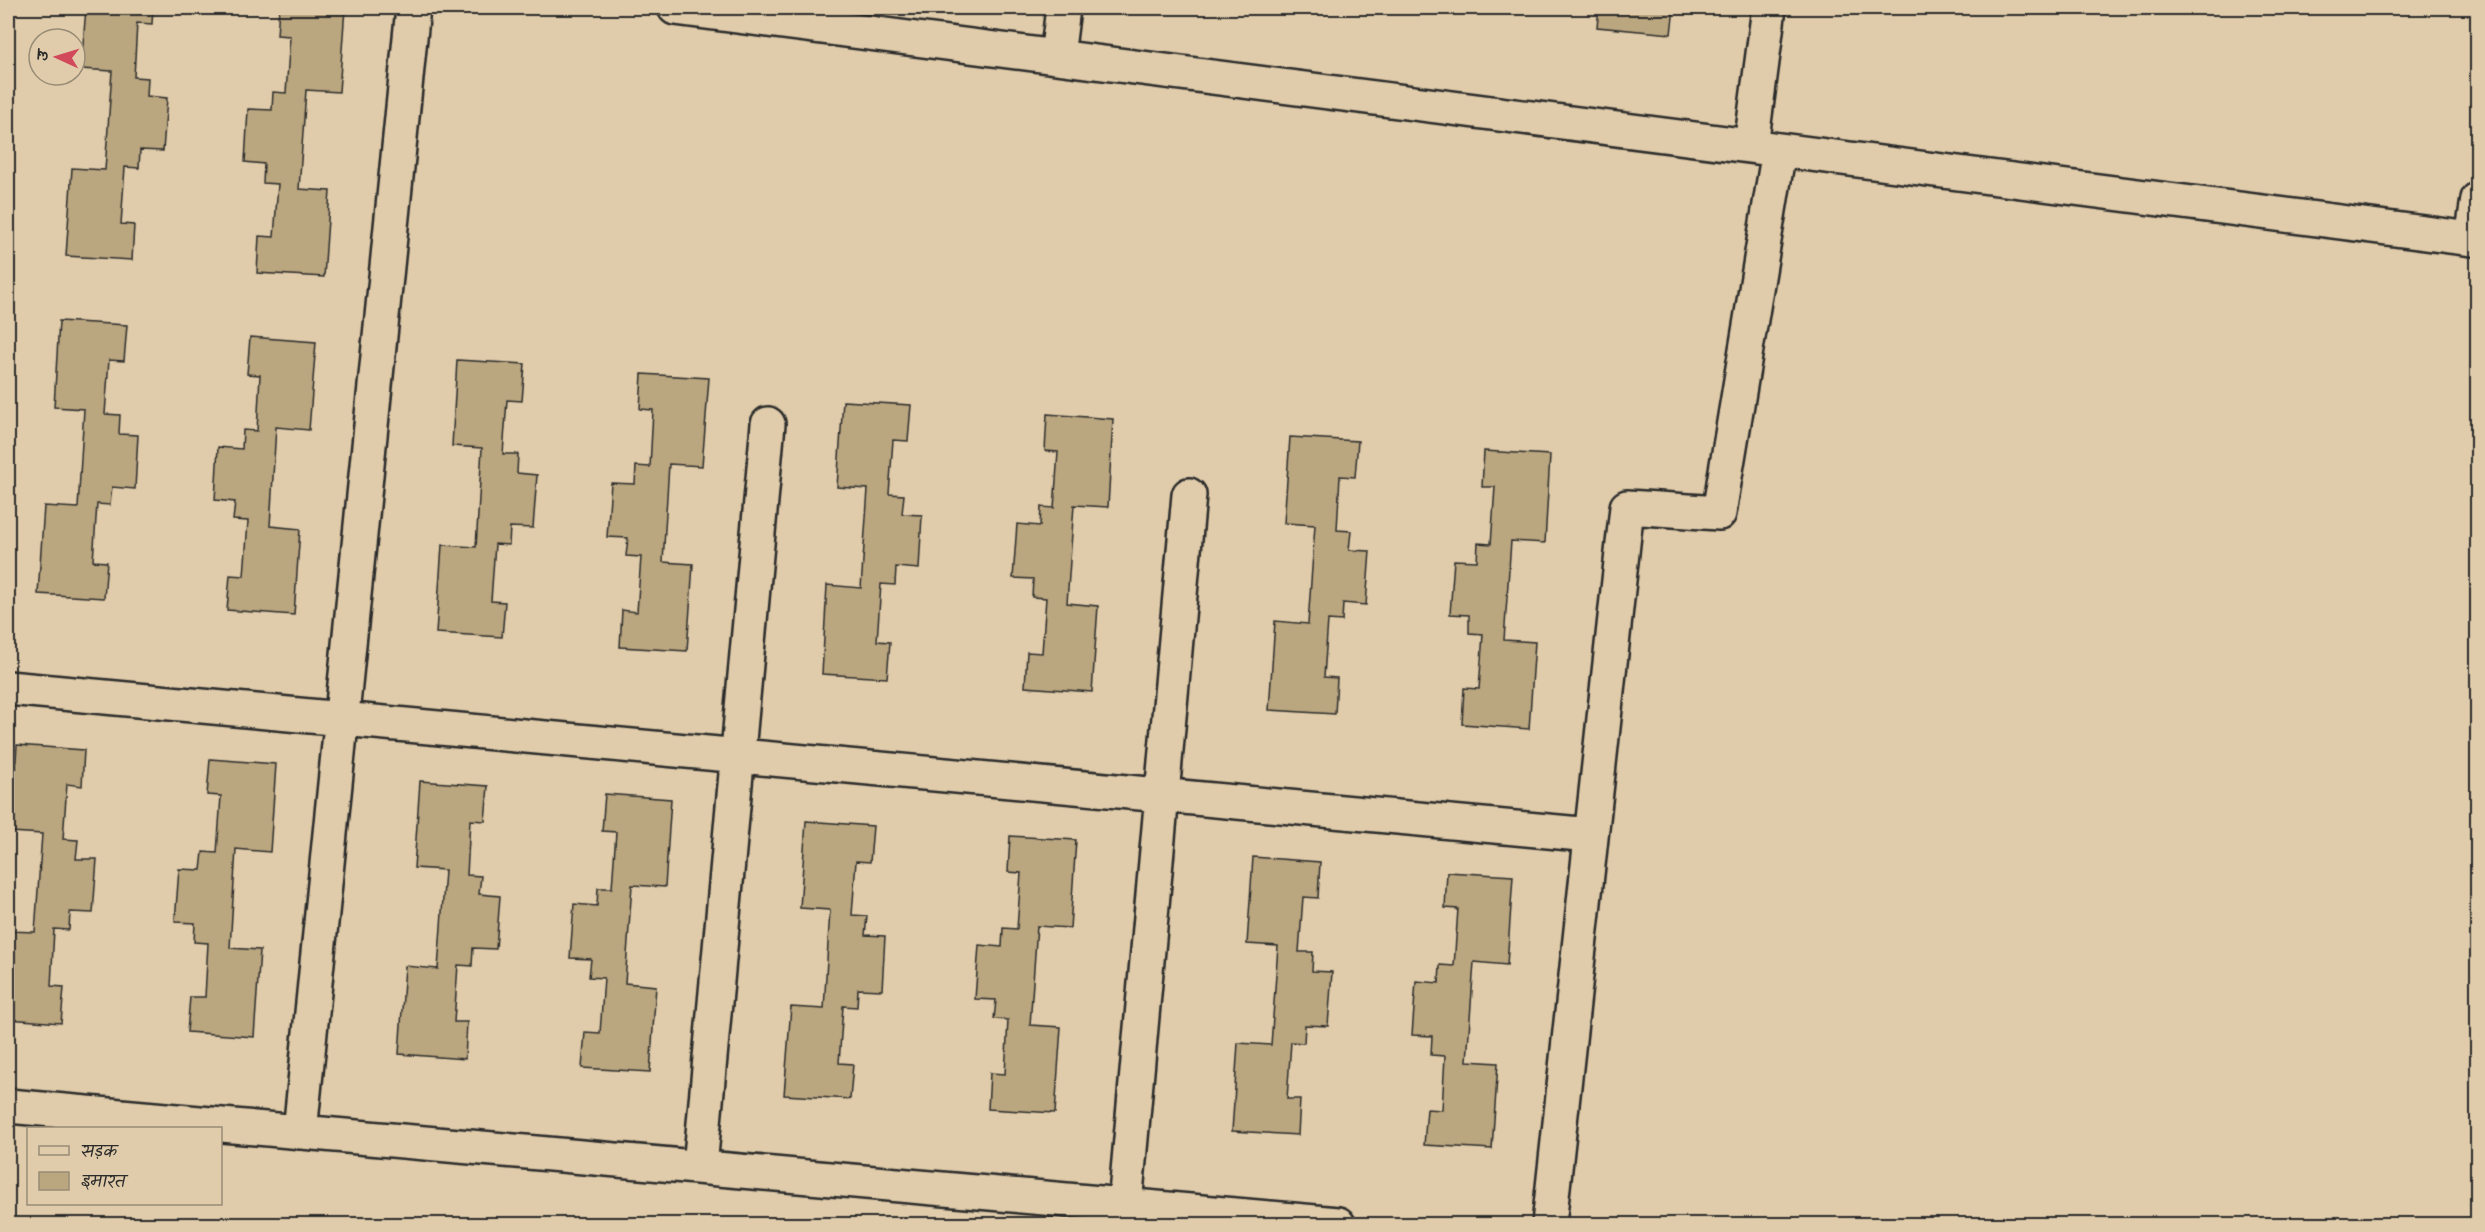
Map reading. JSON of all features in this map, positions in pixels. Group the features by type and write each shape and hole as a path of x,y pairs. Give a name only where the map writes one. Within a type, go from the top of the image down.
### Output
{"street":[{"path":"300,1132 413,8"},
{"path":"675,8 2472,239 2478,199"},
{"path":"1057,57 1063,8"},
{"path":"1549,1224 1627,507 1719,513 1765,148 1769,8"},
{"path":"700,1167 768,424"},
{"path":"1125,1205 1189,495"},
{"path":"8,688 1592,835"},
{"path":"8,1106 1338,1224"}],"building":[{"path":"86,8 153,8 152,24 137,23 134,77 148,78 147,96 167,98 163,151 140,150 139,168 125,167 121,224 134,225 132,260 66,256 72,168 105,170 112,71 87,69 87,27 84,27"},
{"path":"279,8 345,8 339,92 306,90 299,189 330,191 324,277 257,273 259,236 274,237 278,184 263,183 264,164 245,162 248,109 272,110 273,92 286,93 290,36 277,35"},
{"path":"1599,8 1674,8 1671,34 1597,27"},
{"path":"59,321 127,325 124,361 109,360 105,414 120,415 119,434 138,435 135,489 112,487 110,505 97,504 93,561 107,562 104,598 38,594 44,506 78,508 84,409 54,407"},
{"path":"250,337 316,342 309,430 276,427 270,526 300,529 294,615 227,610 230,575 244,576 248,521 233,520 235,502 215,500 218,447 242,449 243,430 257,431 260,375 247,374"},
{"path":"457,360 525,364 522,401 507,400 503,454 518,454 517,473 537,475 533,528 510,527 509,545 495,544 491,601 505,602 502,637 436,633 442,545 476,547 482,448 452,446"},
{"path":"642,374 709,378 702,466 669,464 663,562 693,564 687,651 620,647 622,610 637,612 641,557 626,556 628,538 607,537 611,483 635,484 636,466 650,467 653,410 640,409"},
{"path":"843,401 911,405 908,441 893,440 889,494 904,495 902,514 922,515 919,569 896,567 895,585 881,584 877,641 890,642 887,678 822,674 827,585 861,588 868,489 837,487"},
{"path":"1047,414 1113,419 1108,507 1074,505 1067,603 1098,606 1092,692 1025,687 1027,652 1042,653 1046,598 1032,597 1033,579 1013,578 1017,524 1040,526 1041,507 1054,508 1058,452 1045,451"},
{"path":"1290,437 1358,441 1355,477 1340,476 1337,530 1351,531 1349,550 1370,551 1366,605 1343,603 1342,621 1328,620 1324,677 1337,678 1335,714 1269,710 1275,621 1308,624 1315,525 1284,523"},
{"path":"1484,451 1550,455 1545,543 1511,541 1504,640 1535,642 1529,729 1462,724 1464,688 1479,689 1483,634 1469,633 1469,615 1450,614 1454,560 1477,561 1478,543 1491,544 1495,487 1482,487"},
{"path":"17,745 84,750 82,786 67,784 63,839 78,840 76,859 97,859 93,913 70,912 69,930 54,929 51,986 64,987 61,1023 8,1019 8,931 35,932 42,834 11,832"},
{"path":"210,759 276,764 270,852 236,849 230,948 260,950 254,1037 187,1032 190,997 205,997 208,943 194,942 195,923 175,922 179,869 201,870 203,852 217,853 221,796 207,795"},
{"path":"420,781 488,786 485,821 470,820 467,875 481,876 479,894 500,896 496,949 473,948 472,966 458,965 454,1022 467,1022 465,1059 399,1054 405,966 438,969 445,870 414,868"},
{"path":"605,794 671,799 665,887 632,885 625,983 656,986 650,1072 582,1068 585,1032 600,1033 604,978 589,977 591,959 570,958 574,904 597,906 598,888 612,888 616,832 602,831"},
{"path":"806,821 873,826 870,862 856,861 852,915 867,916 865,935 885,936 882,990 858,989 857,1007 843,1006 839,1063 853,1064 850,1099 784,1095 791,1007 824,1009 830,910 800,908"},
{"path":"1010,836 1076,840 1070,928 1037,926 1030,1025 1061,1027 1055,1113 988,1109 990,1073 1005,1074 1008,1020 994,1019 996,1000 975,999 979,945 1002,947 1003,928 1017,929 1021,873 1008,872"},
{"path":"1253,857 1320,862 1318,898 1303,897 1299,952 1313,952 1312,971 1332,972 1328,1026 1305,1025 1304,1043 1291,1042 1287,1099 1300,1099 1298,1135 1232,1131 1238,1043 1271,1045 1278,946 1247,944"},
{"path":"1447,872 1513,876 1507,965 1474,962 1467,1061 1498,1063 1492,1149 1424,1145 1427,1109 1442,1110 1445,1056 1431,1055 1432,1036 1412,1035 1416,981 1439,983 1440,965 1454,966 1458,909 1445,908"}]}
